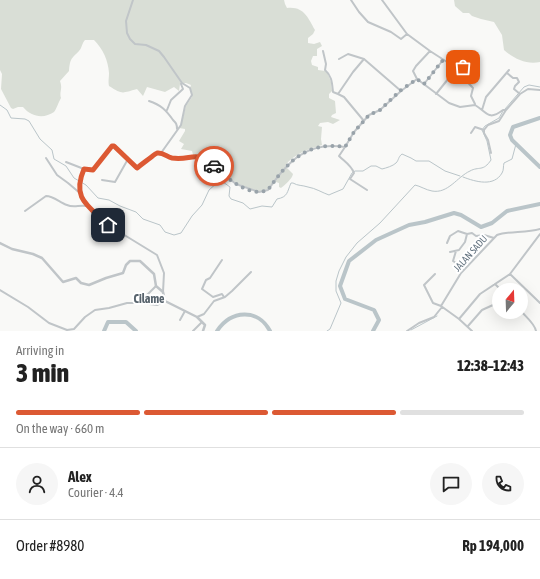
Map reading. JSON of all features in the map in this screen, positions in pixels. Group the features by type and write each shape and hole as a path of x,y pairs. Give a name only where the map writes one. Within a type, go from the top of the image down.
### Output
{"street":[{"path":"132,0 126,21 127,33 130,39 135,44 146,45 159,51 181,82 183,89 171,100 167,110"},
{"path":"351,0 368,22 391,32 400,39 407,34"},
{"path":"382,0 407,34 430,52 461,71"},
{"path":"323,51 326,64 325,70 329,73 332,80 334,92 344,97 364,121"},
{"path":"430,52 416,66 414,71 417,79 436,94 455,106 460,107 475,105"},
{"path":"339,59 349,54 364,59 401,90"},
{"path":"338,94 350,75 364,59"},
{"path":"424,84 443,60"},
{"path":"467,60 460,75 473,88 471,96 475,105 489,115 494,116 505,110"},
{"path":"436,94 457,68"},
{"path":"482,110 486,97 494,87 498,85 509,70"},
{"path":"506,73 513,78 517,78 519,82 514,89 519,93"},
{"path":"367,190 350,179 353,171 340,156 354,132 369,115 380,110 401,90 417,79"},
{"path":"161,153 181,125 185,106 192,95 190,88 181,82"},
{"path":"483,129 488,125 499,121 505,110 519,93 528,89 540,90"},
{"path":"149,100 167,110 177,125 177,130"},
{"path":"471,133 475,127 483,129"},
{"path":"483,129 488,140 491,153"},
{"path":"66,162 84,169 93,170 112,146 114,146 138,168 156,153 161,153 172,158 198,156 203,158 236,184 259,192 268,190 294,159 321,147 345,147"},
{"path":"46,158 57,176 81,194"},
{"path":"102,180 115,182 128,159"},
{"path":"84,169 79,184 84,203 115,231 157,255 164,273 163,292 165,301"},
{"path":"25,211 48,196 72,207 87,206"},
{"name":"JALAN SADU","path":"407,331 434,316 461,273 497,235 540,229"},
{"path":"447,244 450,236 459,231 467,234 472,233 476,236 484,235 494,238"},
{"path":"450,252 460,249 467,234"},
{"path":"495,283 504,279 510,274 540,234"},
{"path":"0,243 12,249 33,254 42,258 63,282 76,278 81,283 89,285 106,278 123,274 127,263 135,260 142,262 154,274 156,286 163,292"},
{"path":"456,251 454,261 465,269"},
{"path":"222,260 210,278 206,280 202,289 213,298 222,294 224,297"},
{"path":"197,317 204,314 214,301 224,297 251,272"},
{"path":"435,274 424,285 433,303 441,306 460,319 472,331"},
{"path":"510,274 540,303"},
{"path":"460,319 480,294 492,285"},
{"path":"146,296 156,286"},
{"path":"0,290 28,307 49,323 67,330 74,329 85,317 95,310 127,304 141,303 157,305 165,301"},
{"path":"165,301 197,317 205,327 203,331"},
{"path":"468,326 482,310 492,305"},
{"path":"180,320 185,311"},
{"path":"527,319 535,327 536,331"},
{"path":"193,331 202,322"}],"shaded area":[{"path":"0,0 284,0 287,8 298,9 305,14 315,30 308,38 308,43 314,44 320,42 322,46 317,49 317,56 313,56 311,61 312,65 318,67 318,70 325,71 328,74 332,91 329,94 329,98 335,101 336,113 331,117 340,120 333,124 328,122 320,123 318,126 322,127 322,145 302,152 288,162 285,166 293,174 290,180 281,188 279,187 279,183 276,182 268,189 259,192 236,183 207,159 201,156 193,155 192,151 181,149 184,144 179,141 185,129 179,128 186,106 192,97 190,88 191,85 186,83 180,84 179,91 174,87 165,92 147,87 143,96 137,89 125,92 117,91 109,86 108,64 100,47 94,40 85,40 80,50 71,60 69,71 60,81 61,98 54,112 46,116 38,116 30,113 23,107 13,109 11,108 1,89"},
{"path":"454,0 540,0 540,62 530,63 516,59 504,50 502,35 494,22 472,16 469,13 463,13 455,6"}],"waterway":[{"path":"505,109 524,87 529,85 540,87"},
{"path":"0,105 7,110 11,118 25,119 29,121 40,139 52,150 54,159 66,166 74,178 86,185 98,198 109,200 136,212 143,219 160,225 165,232 174,235 181,233 192,216 202,205 209,190 218,182 223,182 230,187 229,196 231,199 243,203 250,209 262,206 272,207 277,199 285,195 291,183 313,188 329,195 343,189 352,173 355,171 363,171 371,166 376,166 382,169 389,167 396,163 402,154 416,161 429,161 445,171 460,176"},
{"path":"327,331 330,329 341,303 336,291 336,281 339,271 346,257 357,243 380,223 415,185 432,191 443,190 448,188 470,171 486,166 491,160 487,141 482,130 485,126 499,118 503,111"},
{"path":"540,118 513,127 510,135 512,140 540,167"},
{"path":"463,177 479,182 490,182 499,177 503,171 504,163 512,159 516,144"},
{"path":"373,331 379,320 374,310 345,299 340,286 349,261 376,240 409,225 425,222 454,213 461,215 481,227 492,223 507,211 540,204"},
{"path":"217,331 230,319 244,314 259,318 270,331"},
{"path":"411,330 437,316"},
{"path":"104,331 108,322 126,322 136,331"}],"way so far":[{"path":"214,166 236,184 259,192 268,190 288,164 294,159 321,147 345,147 354,132 369,115 380,110 401,90 417,79 424,84 443,60 461,71 463,67"}],"district":[{"name":"Cilame","path":"149,299"}],"route":[{"path":"108,225 91,208 85,205 79,184 84,169 92,171 98,166 112,146 114,146 137,168 148,161 156,153 161,153 172,158 198,156 214,166"}]}
